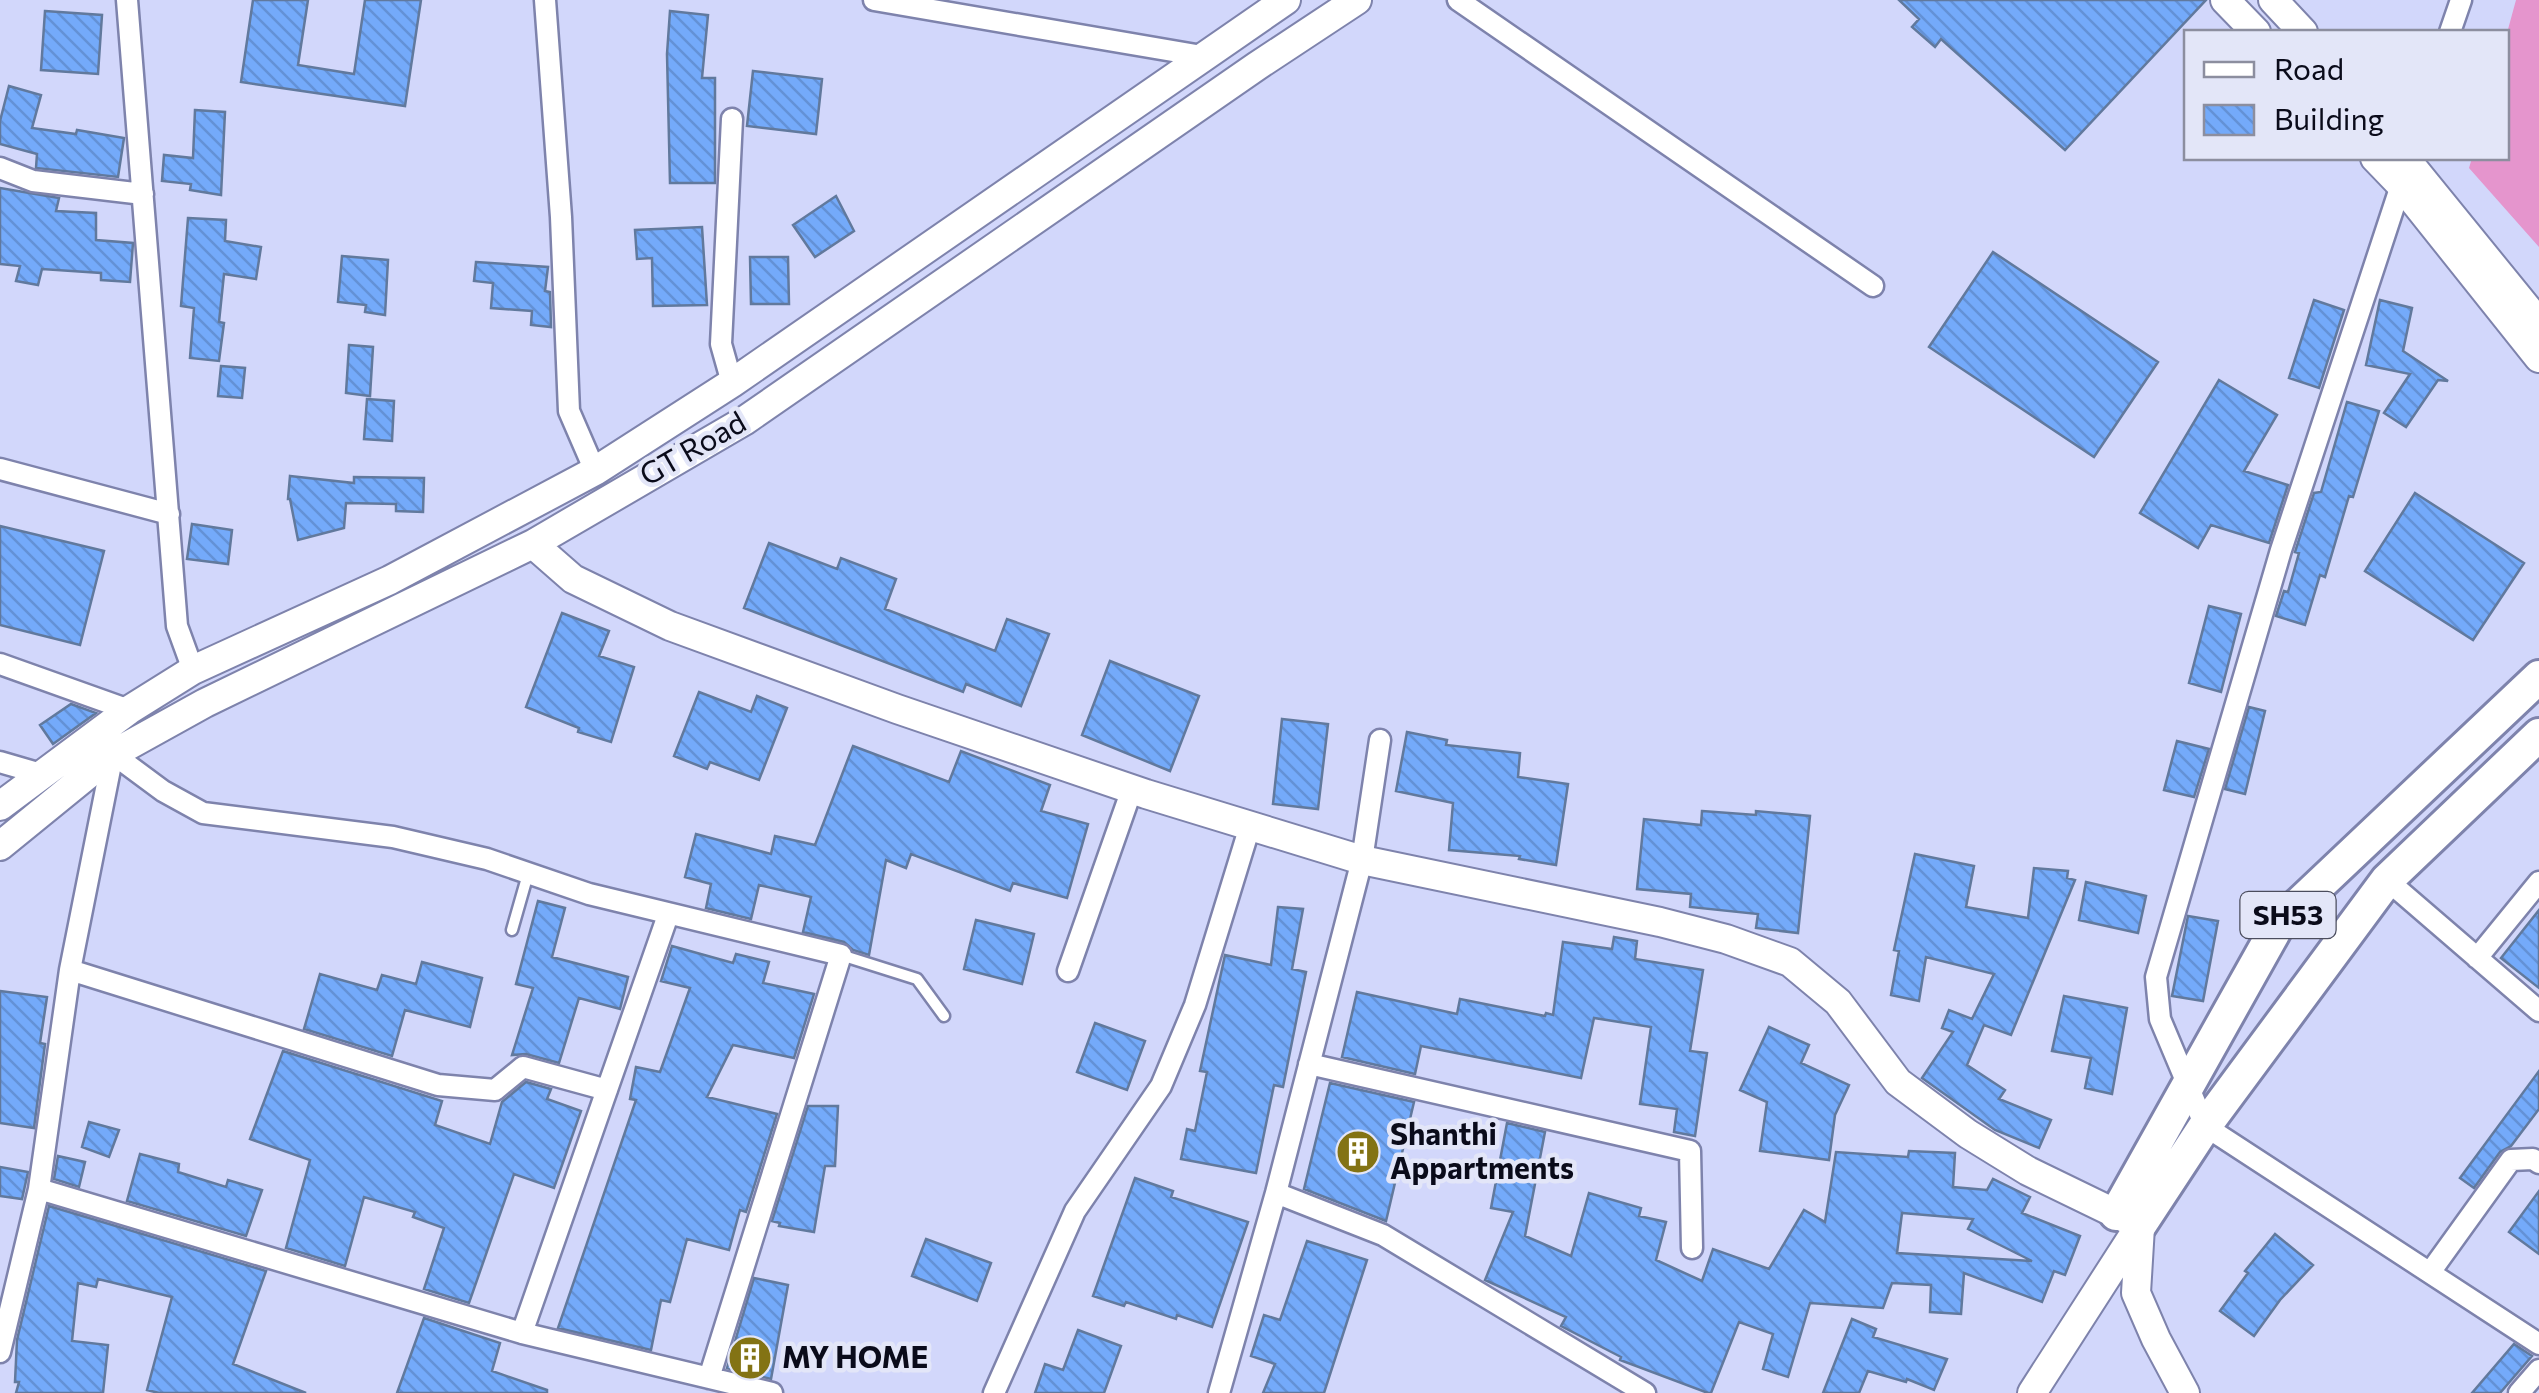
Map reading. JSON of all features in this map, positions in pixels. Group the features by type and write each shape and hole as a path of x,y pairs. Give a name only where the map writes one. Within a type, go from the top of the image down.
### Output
{"main road":[{"path":"0,806 129,710 193,670 390,580 594,470 732,382 1286,0"},
{"name":"GT Road","path":"0,846 113,754 205,703 533,544 744,421 1357,0"},
{"path":"2224,0 2254,30"},
{"path":"2274,0 2301,30"},
{"path":"2406,166 2539,323"},
{"path":"2406,166 2539,358"},
{"path":"533,544 573,578 670,626 897,710 1132,789 1362,860 1660,922 1726,939 1790,962 1838,1002 1898,1082 1968,1134 2028,1171 2128,1220"},
{"name":"SH53","path":"2128,1220 2188,1086 2280,924 2539,676"},
{"name":"SH53","path":"2128,1220 2205,1126 2387,880 2539,735"},
{"path":"2032,1393 2128,1220"},
{"path":"2128,1220 2136,1293 2156,1340 2186,1393"}],"street":[{"path":"127,0 177,626 193,670"},
{"path":"545,0 561,217 569,411 594,470"},
{"path":"874,0 1202,56"},
{"path":"1458,0 1873,286"},
{"path":"2451,30 2461,0"},
{"path":"732,120 721,344 732,382"},
{"path":"2406,166 2281,550 2156,976 2160,1019 2205,1126 2539,1344"},
{"path":"0,168 32,181 143,194"},
{"path":"0,469 169,514"},
{"path":"0,664 129,710"},
{"path":"1218,1393 1276,1193 1362,860 1380,740"},
{"path":"0,1352 39,1189 70,970 113,754 164,791 204,813 393,837 487,859 590,894 841,954 709,1378"},
{"path":"0,762 42,774"},
{"path":"1068,971 1132,789"},
{"path":"994,1393 1075,1211 1161,1086 1196,1005 1250,826"},
{"path":"2387,880 2539,1011"},
{"path":"2476,958 2539,882"},
{"path":"522,1334 668,914"},
{"path":"70,970 438,1086 495,1090 523,1068 607,1090"},
{"path":"1310,1064 1690,1151 1692,1248"},
{"path":"2431,1271 2511,1160 2533,1159 2539,1164"},
{"path":"39,1189 522,1334 772,1393"},
{"path":"1276,1193 1383,1235 1646,1393"},
{"path":"2519,1393 2539,1370"}],"lane":[{"path":"512,930 528,873"},
{"path":"841,954 917,979 944,1016"}],"shaded area":[{"path":"2516,0 2539,0 2539,247 2469,168 2471,160 2509,160 2508,30"}],"building":[{"path":"253,0 308,0 298,65 354,74 365,0 421,0 405,106 241,82"},
{"path":"1899,0 2206,0 2065,150 1941,39 1935,47 1912,27 1919,19"},
{"path":"45,11 102,15 98,74 41,70"},
{"path":"670,11 708,15 702,78 715,78 715,183 670,183"},
{"path":"753,71 822,79 816,134 747,126"},
{"path":"9,86 41,95 32,128 124,138 118,177 36,168 37,154 0,144 0,121"},
{"path":"195,110 225,112 221,195 190,190 191,184 162,181 164,155 193,158"},
{"path":"0,188 59,198 56,211 96,213 96,240 133,243 130,282 101,280 101,273 42,269 38,285 16,281 20,266 0,264"},
{"path":"836,196 854,231 815,257 793,225"},
{"path":"188,218 226,220 225,241 261,247 256,279 224,274 219,361 190,358 194,308 181,306"},
{"path":"702,227 707,305 653,306 652,258 637,259 635,230"},
{"path":"1993,252 2158,362 2094,457 1929,347"},
{"path":"342,256 388,260 385,315 365,312 366,305 338,302"},
{"path":"750,257 788,257 789,304 751,304"},
{"path":"476,262 548,267 545,291 550,292 551,327 531,325 532,311 491,308 493,283 474,281"},
{"path":"2314,300 2344,310 2319,388 2289,378"},
{"path":"2380,300 2412,308 2403,351 2448,381 2438,380 2406,427 2384,413 2410,374 2366,365"},
{"path":"349,345 373,347 370,396 346,393"},
{"path":"221,366 245,368 242,398 218,396"},
{"path":"2219,380 2277,415 2244,471 2288,485 2269,543 2211,525 2198,548 2140,513"},
{"path":"367,399 394,401 392,441 364,439"},
{"path":"2347,402 2379,411 2353,497 2349,496 2325,577 2320,575 2305,625 2276,616 2284,591 2288,592 2299,553 2295,552 2314,493 2321,492"},
{"path":"290,476 354,483 354,477 424,478 423,512 396,511 396,504 346,503 344,528 298,540 288,499"},
{"path":"2415,493 2524,563 2473,640 2365,571"},
{"path":"192,524 232,530 228,564 187,559"},
{"path":"0,526 104,551 80,645 0,625"},
{"path":"769,543 837,569 841,558 896,579 885,609 995,651 1007,619 1049,634 1021,706 966,684 963,692 744,608"},
{"path":"2209,606 2241,614 2221,692 2189,683"},
{"path":"562,613 609,631 599,656 634,667 611,742 578,732 579,728 526,707"},
{"path":"1110,661 1199,696 1170,771 1082,735"},
{"path":"699,692 751,712 757,696 787,708 759,780 710,762 707,769 674,756"},
{"path":"71,704 96,713 53,744 40,725"},
{"path":"2249,707 2265,711 2245,794 2225,789"},
{"path":"1282,719 1328,724 1318,809 1273,804"},
{"path":"1407,732 1447,740 1446,745 1520,753 1518,777 1568,784 1556,865 1519,859 1520,856 1449,850 1453,803 1396,791"},
{"path":"2177,741 2209,749 2194,797 2164,790"},
{"path":"853,746 949,782 961,751 1050,785 1041,811 1088,824 1067,898 1013,883 1010,891 911,854 906,868 886,860 869,955 844,942 803,932 811,897 759,885 751,919 706,908 711,884 685,877 696,834 771,854 775,836 815,845"},
{"path":"1702,811 1810,816 1798,933 1756,928 1758,914 1690,907 1691,894 1637,889 1644,819 1701,825"},
{"path":"1915,854 1974,866 1966,907 2028,918 2034,868 2068,871 2067,878 2075,880 2011,1035 1984,1025 1967,1065 2005,1090 1999,1099 2051,1120 2039,1148 1995,1130 1922,1078 1953,1032 1942,1028 1949,1010 1972,1019 1994,974 1926,957 1919,1001 1891,995 1899,951 1894,950"},
{"path":"2086,882 2146,896 2138,933 2079,920"},
{"path":"538,901 565,908 552,957 628,977 620,1009 579,998 559,1063 526,1054 512,1055 533,988 516,984"},
{"path":"1278,907 1303,909 1292,969 1306,972 1283,1087 1274,1085 1256,1173 1181,1159 1187,1129 1195,1131 1207,1072 1200,1071 1225,955 1271,965"},
{"path":"2539,910 2539,988 2501,958"},
{"path":"2188,916 2218,921 2203,1001 2172,996"},
{"path":"976,920 1034,934 1022,984 964,969"},
{"path":"1614,937 1637,941 1635,959 1703,970 1690,1051 1707,1053 1695,1136 1674,1132 1677,1109 1640,1104 1651,1027 1594,1018 1581,1078 1421,1046 1415,1074 1342,1057 1357,992 1457,1014 1460,999 1553,1015 1563,942 1612,949"},
{"path":"672,946 733,963 736,954 769,962 763,983 814,994 794,1058 733,1045 707,1097 777,1114 746,1212 740,1210 729,1250 687,1239 670,1302 661,1300 651,1350 558,1328 636,1100 630,1099 636,1067 660,1072 690,988 661,981"},
{"path":"422,962 482,978 470,1027 405,1010 392,1056 304,1029 320,974 377,990 382,975 416,984"},
{"path":"0,991 47,997 34,1128 0,1123"},
{"path":"2064,996 2127,1008 2112,1094 2085,1088 2091,1058 2052,1051"},
{"path":"1095,1023 1145,1041 1127,1090 1077,1072"},
{"path":"1769,1027 1809,1045 1801,1063 1849,1085 1835,1115 1829,1160 1760,1151 1767,1102 1740,1090"},
{"path":"283,1051 442,1101 435,1125 490,1144 502,1102 526,1082 551,1089 547,1099 581,1111 554,1188 514,1174 469,1303 424,1289 444,1228 413,1217 415,1212 364,1197 345,1266 286,1248 310,1160 250,1139"},
{"path":"2539,1071 2539,1109 2474,1188 2460,1178"},
{"name":"Shanthi Appartments","path":"1330,1083 1414,1102 1386,1221 1304,1189"},
{"path":"808,1106 838,1106 835,1166 825,1166 814,1232 779,1226 780,1223 772,1221"},
{"path":"89,1122 119,1130 109,1157 82,1147"},
{"path":"1507,1123 1545,1132 1525,1236 1571,1256 1589,1193 1641,1208 1639,1216 1666,1222 1656,1260 1702,1281 1713,1249 1769,1269 1804,1210 1825,1222 1836,1152 1908,1157 1909,1151 1955,1153 1953,1187 1987,1190 1993,1179 2030,1197 2022,1213 2080,1236 2065,1275 2054,1271 2042,1302 1964,1273 1961,1314 1930,1312 1931,1285 1892,1283 1883,1308 1810,1303 1788,1377 1763,1369 1773,1334 1739,1322 1708,1393 1620,1360 1621,1357 1561,1326 1566,1317 1485,1280 1513,1212 1491,1208","holes":["1902,1213 1973,1219 1968,1229 2032,1261 1897,1253"]},
{"path":"140,1154 179,1164 178,1172 226,1187 228,1180 262,1190 246,1236 127,1201"},
{"path":"58,1156 85,1162 79,1187 54,1179"},
{"path":"0,1167 28,1172 22,1199 0,1196"},
{"path":"1135,1178 1173,1191 1171,1197 1248,1222 1212,1327 1093,1296"},
{"path":"2539,1191 2539,1254 2509,1232"},
{"path":"49,1206 266,1271 233,1364 306,1393 147,1390 172,1297 98,1279 96,1287 78,1283 72,1341 108,1345 103,1393 16,1393 17,1340"},
{"path":"2275,1234 2313,1265 2280,1300 2254,1336 2220,1311"},
{"path":"926,1239 991,1263 977,1301 912,1276"},
{"path":"1307,1241 1367,1260 1324,1393 1263,1393 1275,1364 1251,1356 1264,1315 1280,1320"},
{"path":"754,1278 788,1285 771,1379 727,1368"},
{"path":"424,1318 500,1343 492,1371 547,1393 397,1393"},
{"path":"1852,1319 1876,1329 1873,1337 1947,1359 1934,1390 1907,1379 1906,1382 1868,1371 1859,1393 1823,1393"},
{"path":"1078,1330 1121,1346 1104,1393 1035,1393 1045,1364 1063,1370"},
{"path":"2514,1344 2532,1356 2500,1393 2472,1393"}],"place":[{"name":"Shanthi Appartments","path":"1358,1152"},
{"name":"MY HOME","path":"750,1358"}]}
